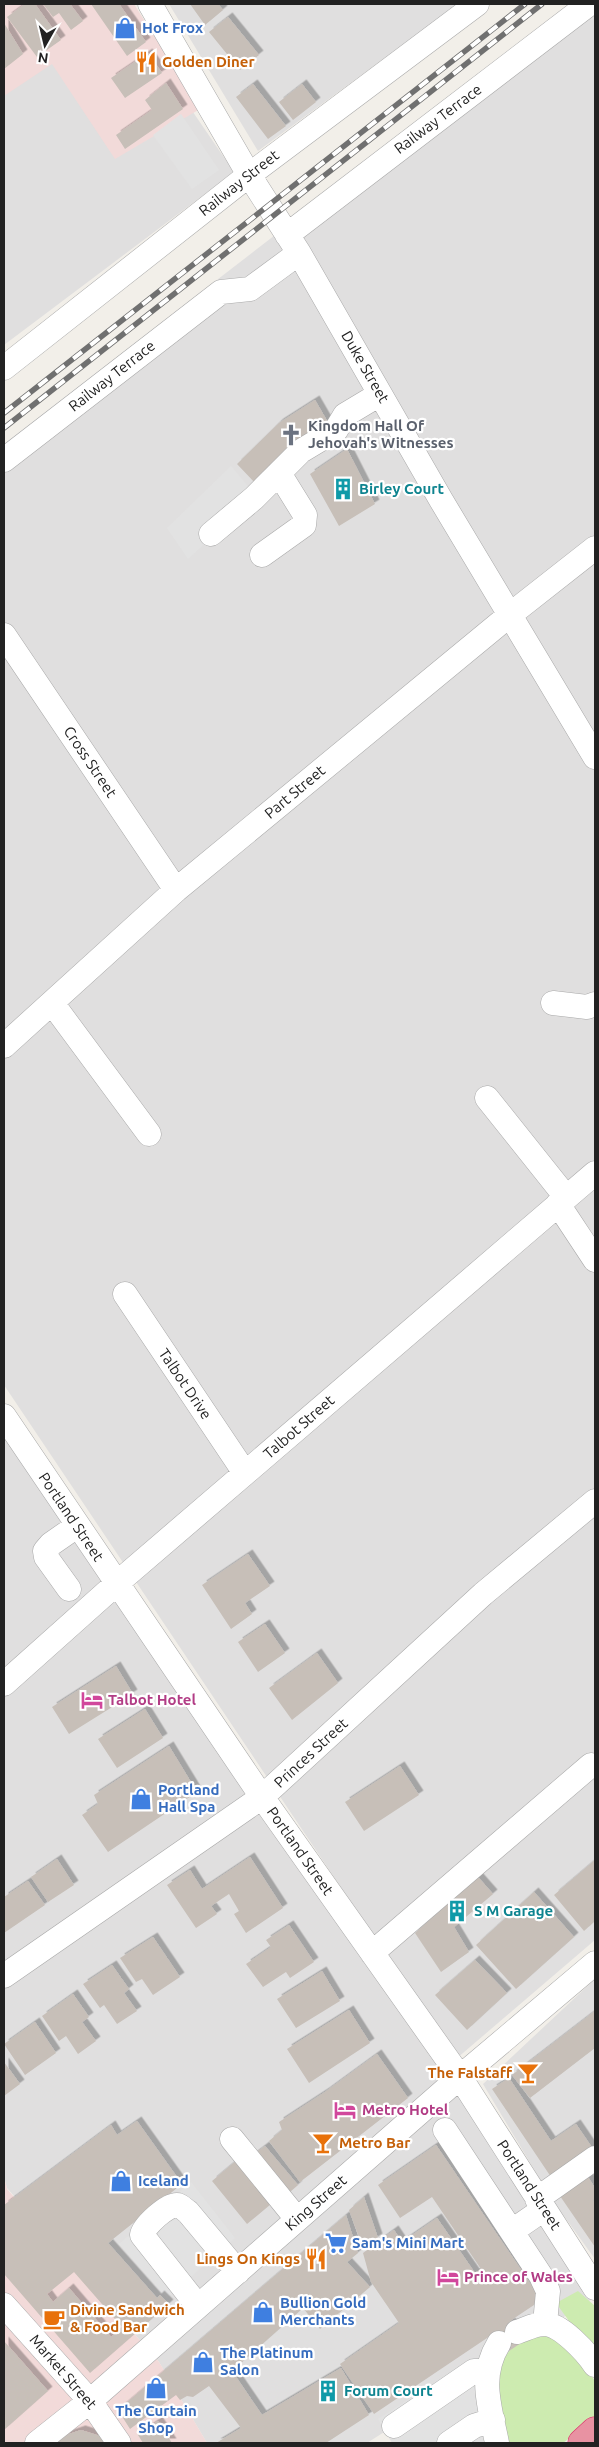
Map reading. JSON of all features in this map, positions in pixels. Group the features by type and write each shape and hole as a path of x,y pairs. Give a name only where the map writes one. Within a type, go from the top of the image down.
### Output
{"highway":[{"path":"582,2443 595,2431"}],"street":[{"name":"Duke Street","path":"150,4 249,175 293,244 441,500 595,756"},
{"name":"Railway Street","path":"4,368 249,175 477,4"},
{"name":"Railway Terrace","path":"4,460 221,292 250,289 293,244 589,4"},
{"path":"211,534 254,498 301,451 336,430 345,414 380,394"},
{"path":"262,555 304,525 305,515 279,472"},
{"name":"Part Street","path":"4,1046 176,890 511,614 595,548"},
{"name":"Cross Street","path":"4,634 176,890"},
{"path":"52,1002 149,1134"},
{"path":"552,1003 587,1007 595,1004"},
{"path":"487,1098 562,1201 595,1260"},
{"name":"Talbot Street","path":"4,1684 116,1584 595,1173"},
{"name":"Talbot Drive","path":"125,1294 246,1473"},
{"name":"Portland Street","path":"4,1416 262,1797 460,2078 595,2288"},
{"name":"Princes Street","path":"4,1976 262,1797 483,1594 595,1501"},
{"path":"70,1588 46,1558 46,1551 51,1544 77,1526"},
{"path":"372,1953 591,1765"},
{"name":"King Street","path":"37,2443 90,2401 460,2078 595,1963"},
{"path":"445,2130 541,2276 548,2290 546,2324"},
{"path":"232,2139 298,2219"},
{"path":"512,2231 595,2158"},
{"path":"198,2306 142,2236 142,2230 156,2217 170,2206 177,2205 188,2212 238,2272"},
{"name":"Market Street","path":"4,2304 90,2401 119,2443"},
{"path":"497,2443 486,2388 489,2358 508,2337 546,2324 554,2327 585,2351 595,2365"},
{"path":"394,2426 474,2371 488,2371"},
{"path":"449,2443 474,2426 493,2420"}],"shaded area":[{"path":"4,4 134,4 200,109 115,159 52,64 4,96"},
{"path":"119,4 234,172 4,345 4,74"},
{"path":"169,4 458,4 258,151"},
{"path":"575,4 595,4 595,1940 456,2059 4,1385 4,444"},
{"path":"181,114 219,170 192,189 153,135"},
{"path":"231,466 256,496 188,559 167,528"},
{"path":"4,1416 595,2297 367,2443 207,2443 159,2362 7,2188 4,2177"},
{"path":"595,1979 595,2259 553,2201 483,2084"},
{"path":"4,2177 7,2189 159,2362 207,2443 4,2443"},
{"path":"191,2182 235,2238 167,2298 119,2244"},
{"path":"472,2358 489,2359 497,2443 392,2443 378,2419"}],"green space":[{"path":"578,2291 595,2306 595,2357 556,2303"},
{"path":"551,2336 573,2349 595,2381 595,2419 563,2443 508,2443 500,2407 499,2389 500,2373 504,2358 514,2347 529,2339"}],"building":[{"path":"25,4 35,4 61,40 37,57 7,17"},
{"path":"43,4 70,4 83,21 71,30 59,13 53,17"},
{"path":"91,4 119,4 146,42 127,56"},
{"path":"190,4 218,4 223,10 205,25"},
{"path":"228,17 259,55 240,70 209,32"},
{"path":"4,23 23,54 4,69"},
{"path":"148,53 162,73 125,98 111,78"},
{"path":"166,83 183,109 125,149 116,135 152,110 145,100"},
{"path":"253,84 286,126 268,139 236,97"},
{"path":"302,84 316,102 293,120 279,102"},
{"name":"Kingdom Hall Of Jehovah's Witnesses","path":"315,400 330,426 258,486 237,464 279,423"},
{"name":"Birley Court","path":"347,449 375,504 339,526 310,474"},
{"path":"248,1554 270,1586 245,1603 252,1614 231,1629 202,1585"},
{"path":"265,1624 285,1653 258,1672 238,1642"},
{"path":"317,1653 338,1683 292,1720 269,1688"},
{"name":"Talbot Hotel","path":"116,1666 133,1694 69,1734 52,1707"},
{"path":"145,1709 163,1738 117,1768 98,1739"},
{"name":"Portland Hall Spa","path":"169,1746 197,1792 108,1852 82,1815 98,1804 94,1795"},
{"path":"400,1766 419,1795 364,1831 345,1802"},
{"path":"250,1857 283,1908 246,1933 234,1914 239,1911 229,1894 211,1906 217,1914 196,1928 167,1885 190,1870 202,1889"},
{"path":"57,1859 74,1885 48,1902 31,1877"},
{"path":"595,1860 595,1921 584,1931 554,1895"},
{"name":"S M Garage","path":"478,1877 493,1894 454,1927 469,1952 441,1972 415,1933"},
{"path":"28,1881 45,1905 4,1933 4,1897"},
{"path":"534,1892 574,1937 516,1989 476,1945"},
{"path":"289,1925 314,1962 290,1978 286,1972 263,1987 246,1964 271,1947 266,1940"},
{"path":"153,1937 180,1977 153,1995 142,1979 136,1982 120,1958"},
{"path":"475,1960 507,1993 467,2030 435,1995"},
{"path":"112,1965 129,1989 124,1993 137,2011 117,2024 104,2005 100,2008 83,1984"},
{"path":"322,1971 340,2001 296,2028 277,1999"},
{"path":"73,1994 89,2017 82,2022 96,2041 78,2054 66,2036 59,2041 42,2016"},
{"path":"349,2010 370,2043 309,2083 287,2049"},
{"path":"595,2011 595,2048 530,2098 512,2075"},
{"path":"35,2022 56,2053 25,2075 4,2044"},
{"name":"Metro Hotel","path":"377,2054 408,2098 300,2182 269,2141 282,2130 279,2122 325,2092"},
{"path":"4,2062 20,2084 4,2096"},
{"path":"509,2078 551,2141 576,2124 593,2149 551,2177 492,2089"},
{"path":"137,2121 182,2184 108,2243 157,2298 160,2295 169,2304 90,2373 4,2274 4,2205 111,2125 117,2135","holes":["74,2272 122,2327 111,2337 69,2288 53,2302 47,2294"]},
{"name":"Prince of Wales","path":"436,2145 539,2296 537,2303 510,2321 524,2341 506,2353 493,2334 374,2414 340,2364 399,2323 371,2282 363,2253 394,2230 402,2242 437,2218 475,2273 481,2269 432,2197 400,2218 378,2185"},
{"path":"265,2146 298,2185 284,2197 252,2156"},
{"path":"236,2161 271,2204 247,2224 212,2181"},
{"path":"588,2177 595,2188 595,2198 593,2200 595,2203 595,2247 560,2196"},
{"path":"364,2197 378,2238 363,2248 349,2210"},
{"path":"346,2215 358,2253 347,2262 370,2287 320,2329 303,2308 232,2371 262,2415 341,2368 369,2415 326,2443 216,2443 241,2428 209,2386 193,2397 187,2396 180,2400 176,2395 130,2429 118,2410"},
{"path":"4,2341 48,2391 4,2430"},
{"path":"158,2421 172,2443 143,2443 138,2435"},
{"path":"81,2430 100,2436 105,2443 56,2443 69,2434"}],"railway":[{"path":"4,413 525,4"},
{"path":"4,428 542,4"}],"place":[{"name":"Hot Frox","path":"125,28"},
{"name":"Golden Diner","path":"146,62"},
{"name":"Kingdom Hall Of Jehovah's Witnesses","path":"291,435"},
{"name":"Birley Court","path":"343,489"},
{"name":"Talbot Hotel","path":"92,1700"},
{"name":"Portland Hall Spa","path":"141,1799"},
{"name":"S M Garage","path":"457,1911"},
{"name":"The Falstaff","path":"528,2073"},
{"name":"Metro Hotel","path":"345,2110"},
{"name":"Metro Bar","path":"323,2143"},
{"name":"Iceland","path":"121,2181"},
{"name":"Sam's Mini Mart","path":"336,2243"},
{"name":"Lings On Kings","path":"316,2259"},
{"name":"Prince of Wales","path":"448,2277"},
{"name":"Bullion Gold Merchants","path":"263,2312"},
{"name":"Divine Sandwich & Food Bar","path":"54,2319"},
{"name":"The Platinum Salon","path":"203,2362"},
{"name":"The Curtain Shop","path":"156,2388"},
{"name":"Forum Court","path":"328,2391"}]}
